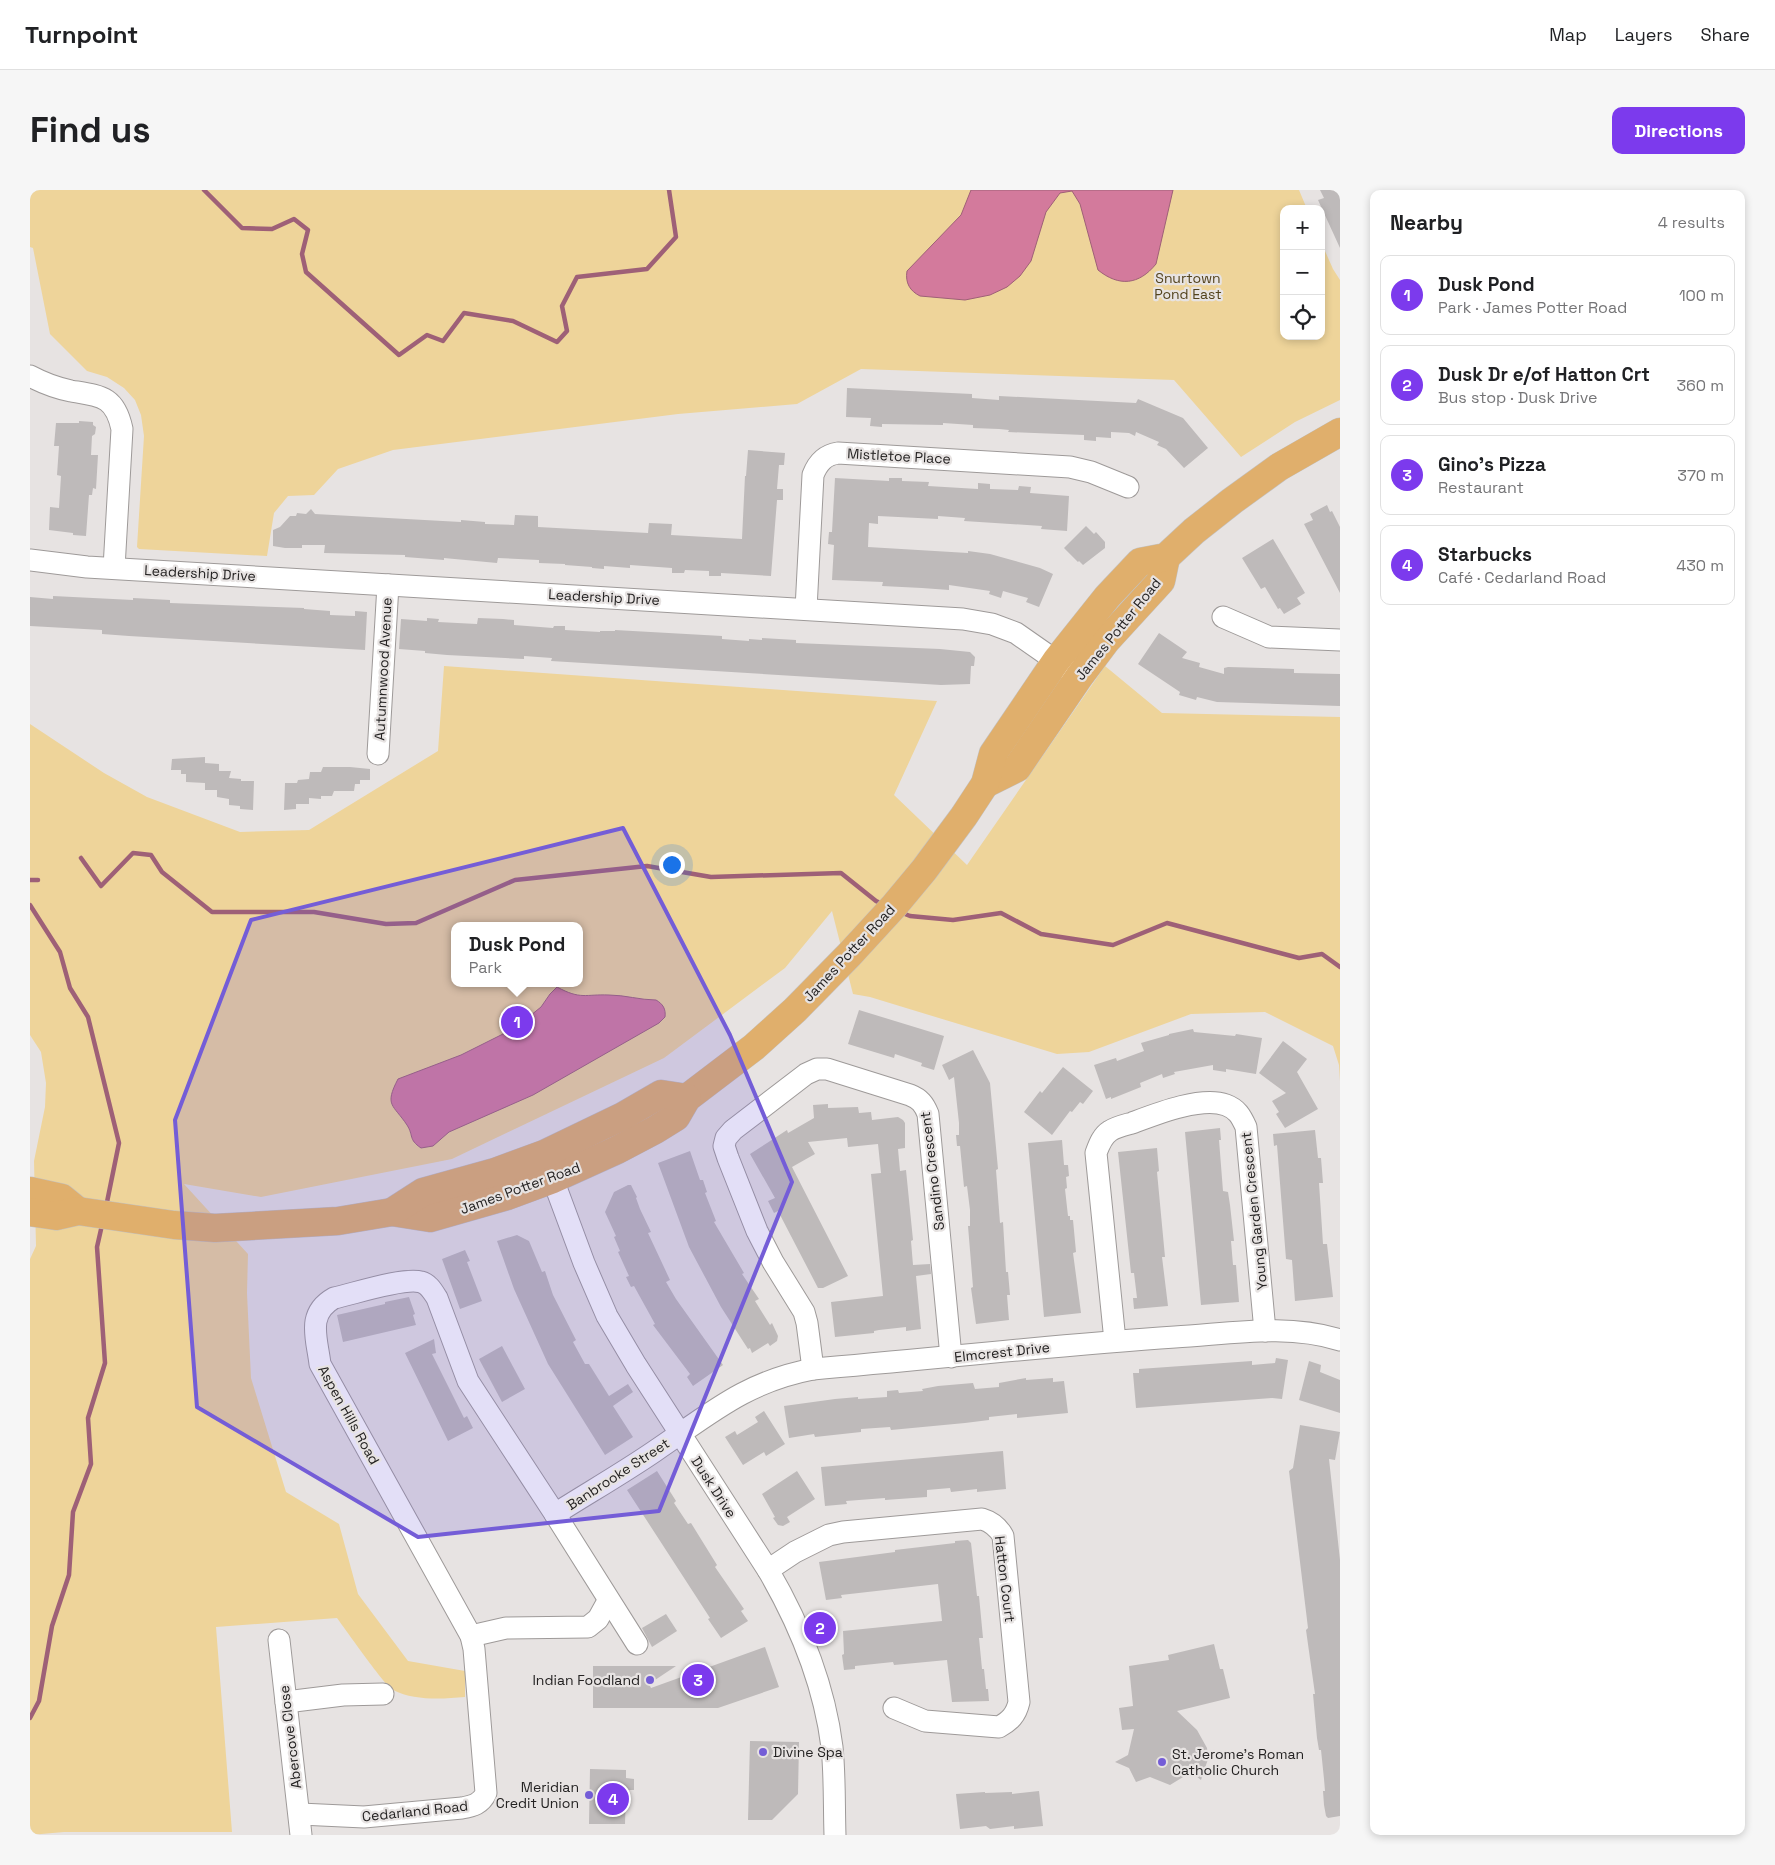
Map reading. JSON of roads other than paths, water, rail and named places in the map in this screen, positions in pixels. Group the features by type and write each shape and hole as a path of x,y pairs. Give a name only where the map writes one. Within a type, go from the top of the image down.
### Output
{"main road":[{"path":"1166,558 1194,531 1232,501 1279,468 1340,432"},
{"name":"James Potter Road","path":"30,1212 56,1216 84,1212 174,1225 215,1228 329,1222 392,1212 430,1218 492,1201 554,1179 617,1150 676,1117 687,1098 754,1047 850,956 924,870 985,784 993,754 1056,661 1107,597 1140,562 1166,558 1161,580 1106,640 1017,768 985,784"},
{"name":"James Potter Road","path":"392,1212 423,1192 495,1172 544,1154 623,1116 661,1094 687,1098"},
{"name":"James Potter Road","path":"30,1191 62,1198 84,1212"}],"street":[{"path":"30,376 47,385 96,394 105,398 114,407 119,416 122,429 114,568"},
{"name":"Mistletoe Place","path":"806,609 813,475 816,467 827,455 838,453 1070,467 1091,472 1128,486"},
{"name":"Leadership Drive","path":"30,560 56,564 114,568 955,618 992,624 1016,633 1079,677"},
{"name":"Autumnwood Avenue","path":"378,754 388,584"},
{"path":"1223,617 1269,637 1340,640"},
{"name":"Sandino Crescent","path":"813,1369 808,1323 804,1312 773,1262 758,1231 735,1180 724,1146 726,1138 733,1130 806,1074 817,1069 827,1069 910,1095 918,1098 924,1105 928,1114 951,1357"},
{"name":"Young Garden Crescent","path":"1115,1341 1096,1153 1102,1140 1111,1131 1176,1107 1205,1104 1224,1104 1235,1109 1246,1127 1265,1331"},
{"name":"Dusk Drive","path":"544,1154 584,1263 607,1316 680,1434 768,1570 800,1630 822,1694 832,1746 835,1835"},
{"name":"Aspen Hills Road","path":"471,1636 320,1364 315,1320 324,1304 334,1298 410,1281 423,1282 432,1289 468,1381 637,1644"},
{"name":"Elmcrest Drive","path":"680,1434 728,1400 747,1390 780,1376 813,1369 1115,1341 1265,1331 1304,1332 1340,1340"},
{"name":"Banbrooke Street","path":"555,1514 680,1434"},
{"name":"Hatton Court","path":"768,1570 816,1540 843,1532 982,1519 1000,1530 1003,1536 1019,1702 1014,1716 1007,1723 999,1727 924,1721 894,1708"},
{"path":"471,1636 506,1628 588,1627 598,1619 608,1601"},
{"name":"Cedarland Road","path":"300,1814 364,1817 462,1808 473,1806 483,1800 486,1793 474,1649 471,1636"},
{"name":"Abercove Close","path":"279,1640 301,1835"},
{"path":"286,1702 342,1695 383,1694"}],"waterway":[{"path":"204,190 242,228 272,229 294,219 308,230 302,254 306,272 399,355 427,335 443,341 464,313 513,321 557,342 567,331 562,306 577,277 647,269 676,237 669,190"},
{"path":"81,858 101,886 133,853 151,855 162,872 212,912 314,912 386,924 416,923 515,880 647,866 711,877 841,873 876,901 884,905"},
{"path":"30,880 38,880"},
{"path":"30,905 60,952 70,988 88,1017 119,1143 106,1207"},
{"path":"900,912 910,916 953,920 1001,913 1041,934 1113,945 1167,923 1299,958 1322,954 1340,967"},
{"path":"30,1718 39,1701 52,1626 69,1575 73,1512 91,1464 88,1418 105,1363 97,1247 102,1225"}],"place":[{"name":"Dusk Pond","path":"517,1022"},
{"name":"Dusk Dr e/of Hatton Crt","path":"820,1628"},
{"name":"Indian Foodland","path":"650,1680"},
{"name":"Gino's Pizza","path":"698,1680"},
{"name":"Divine Spa","path":"763,1752"},
{"name":"St. Jerome's Roman Catholic Church","path":"1162,1762"},
{"name":"Meridian Credit Union","path":"589,1795"},
{"name":"Starbucks","path":"613,1799"}],"park label":[{"name":"Snurtown Pond East","path":"1188,286"}]}
